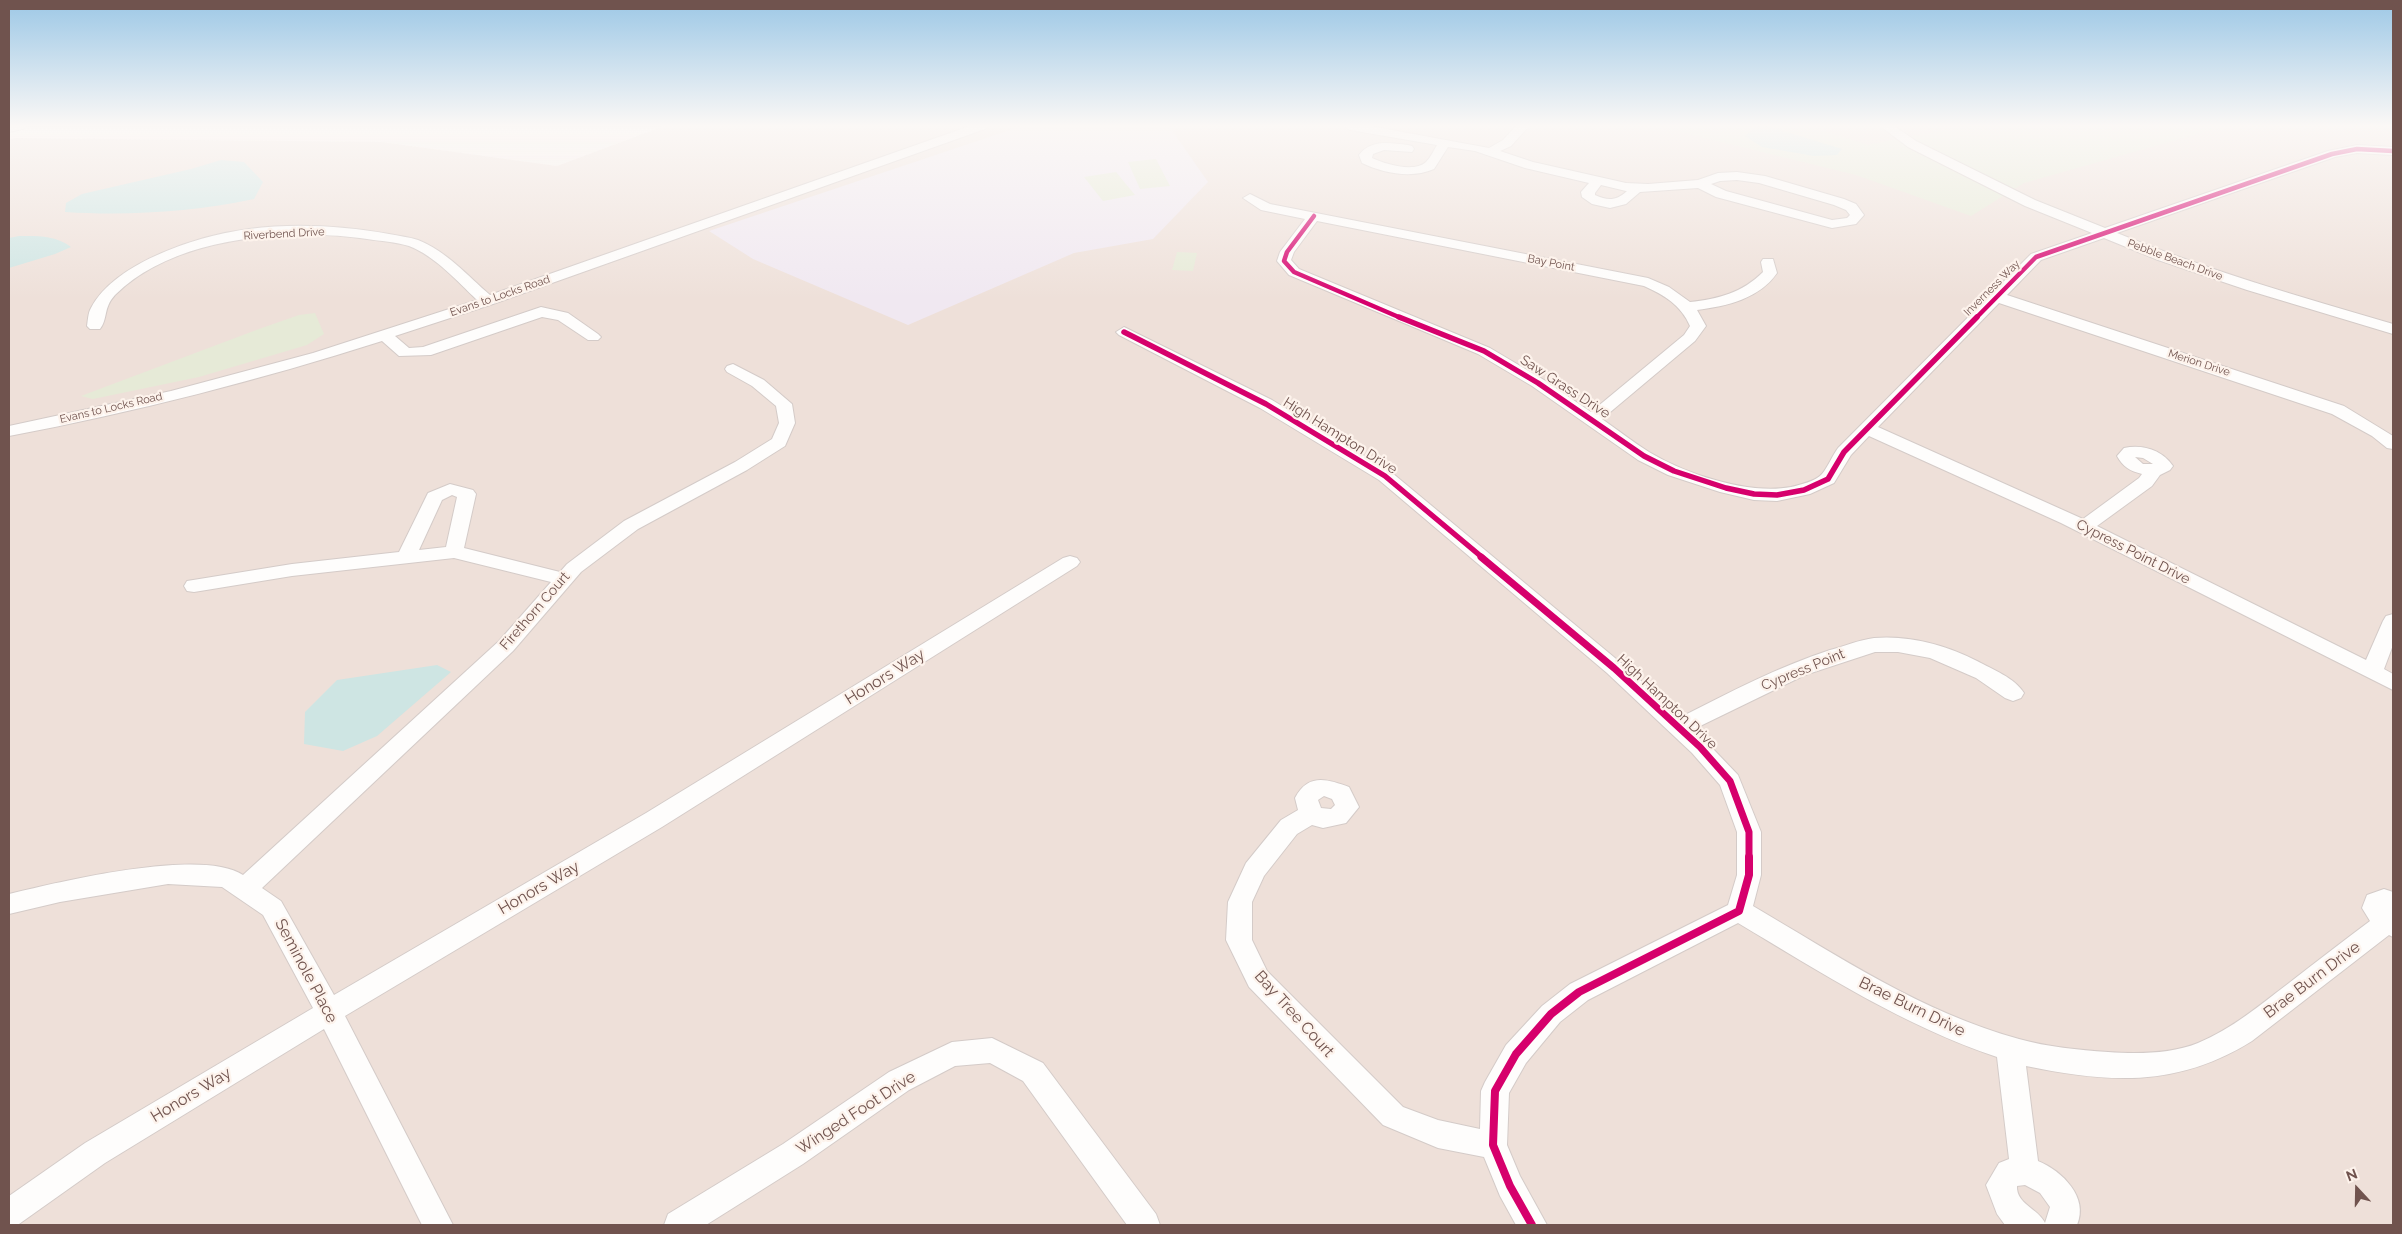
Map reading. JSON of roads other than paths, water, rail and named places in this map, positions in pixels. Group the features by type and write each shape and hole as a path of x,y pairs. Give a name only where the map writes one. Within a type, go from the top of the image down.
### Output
{"street":[{"name":"Evans to Locks Road","path":"9,432 173,395 319,356 522,289 819,184"},
{"path":"1596,184 1588,192 1589,197 1604,203 1622,202 1628,199 1637,187"},
{"path":"1615,184 1637,187 1700,184 1721,194 1832,224 1851,220 1857,215 1851,207 1839,202 1773,184"},
{"name":"Pebble Beach Drive","path":"1991,184 2030,203 2163,257 2252,287 2393,329"},
{"name":"Inverness Way","path":"1868,429 2036,257 2248,184"},
{"name":"Bay Point","path":"1250,198 1266,207 1648,282 1666,290 1688,307"},
{"name":"Saw Grass Drive","path":"1314,216 1287,252 1284,261 1294,272 1484,351 1592,419 1644,456 1674,471 1726,488 1754,494 1777,495 1804,490 1828,479 1844,452 1868,429"},
{"name":"Riverbend Drive","path":"95,326 98,308 112,290 131,275 158,260 202,245 250,233 306,231 362,233 414,243 443,262 488,300"},
{"path":"1592,419 1690,338 1698,326 1688,307 1718,304 1741,296 1759,286 1770,273 1768,262"},
{"path":"522,289 541,312"},
{"name":"Merion Drive","path":"1997,296 2309,399 2338,410 2378,432 2393,444"},
{"path":"384,335 405,353 425,352 541,312 563,316 593,337"},
{"name":"High Hampton Drive","path":"1124,332 1274,408 1385,476 1614,668 1700,747 1730,781 1749,832 1749,874 1739,911"},
{"name":"Firethorn Court","path":"245,889 506,646 574,568 631,525 741,466 779,442 788,423 784,404 758,383 732,369"},
{"name":"Cypress Point Drive","path":"1868,429 1957,466 2084,527 2393,683"},
{"path":"2084,527 2146,482 2153,471"},
{"path":"406,558 434,497 450,489 467,494 454,552"},
{"path":"194,586 292,570 454,552 564,579"},
{"name":"Honors Way","path":"9,1214 95,1153 654,820 1070,562"},
{"path":"2372,672 2393,620"},
{"name":"Cypress Point","path":"1678,727 1819,661 1879,645 1939,653 1972,665 2014,693"},
{"name":"Bay Tree Court","path":"1311,814 1289,827 1255,870 1240,902 1239,940 1258,979 1393,1116 1438,1134 1493,1145"},
{"name":"Seminole Place","path":"9,904 60,892 168,874 227,878 272,908 329,1012 438,1225"},
{"path":"1532,1225 1510,1186 1493,1145 1495,1091 1516,1054 1551,1014 1579,992 1739,911"},
{"name":"Brae Burn Drive","path":"1739,911 1861,982 1943,1026 2010,1049 2088,1066 2159,1065 2205,1053 2251,1027 2391,917"},
{"path":"2010,1049 2025,1171"},
{"name":"Winged Foot Drive","path":"679,1225 793,1154 899,1081 952,1054 992,1050 1033,1072 1145,1225"},
{"path":"2030,1225 2023,1222 2005,1203 2001,1185 2009,1173 2025,1171 2035,1174 2050,1183 2065,1203 2065,1220 2059,1225"}],"water":[{"path":"127,184 262,184 254,199 207,207 136,213 65,212 66,203 82,194"},
{"path":"19,236 53,238 71,247 9,268 9,238"},
{"path":"437,665 451,672 377,736 343,751 304,744 305,712 337,680"}]}
